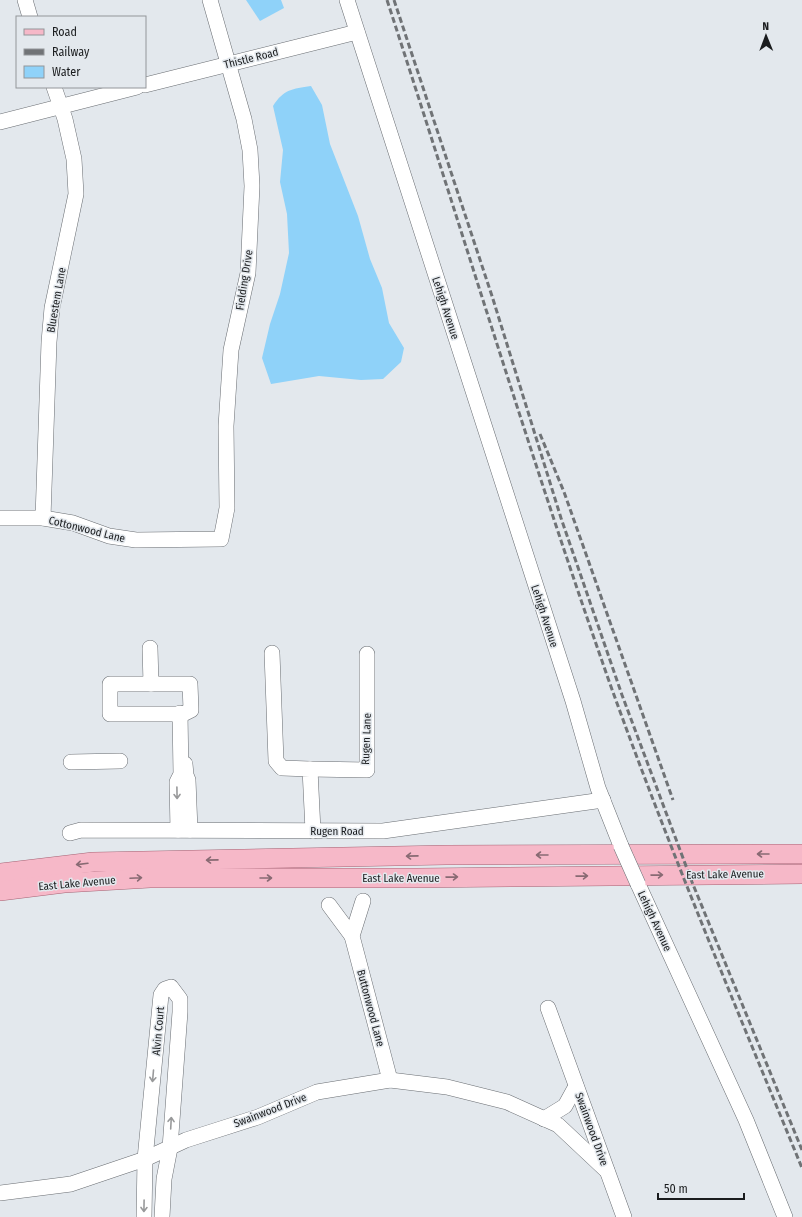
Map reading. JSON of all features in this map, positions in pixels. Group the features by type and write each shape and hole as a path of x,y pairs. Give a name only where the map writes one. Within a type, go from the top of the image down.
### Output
{"main road":[{"name":"East Lake Avenue","path":"0,873 93,862 446,855 802,854"},
{"name":"East Lake Avenue","path":"0,891 64,883 150,878 425,878 802,874"}],"street":[{"path":"26,0 30,16"},
{"name":"Fielding Drive","path":"210,0 250,150 252,186 248,273 231,350 226,426 227,508 221,539"},
{"name":"Lehigh Avenue","path":"346,0 603,800 621,846 746,1120 785,1217"},
{"name":"Thistle Road","path":"146,85 356,32"},
{"name":"Bluestem Lane","path":"43,518 48,342 52,308 76,194 74,159 61,107 54,88"},
{"path":"0,122 133,88"},
{"name":"Cottonwood Lane","path":"0,518 43,518 73,523 109,536 136,540 221,539"},
{"path":"150,648 151,684"},
{"name":"Rugen Lane","path":"272,653 276,762 282,768 367,770 367,654"},
{"path":"110,684 190,684 191,710 182,713 110,714 110,684"},
{"path":"182,713 184,830"},
{"path":"71,762 120,761"},
{"path":"310,769 313,831"},
{"name":"Rugen Road","path":"70,832 81,830 382,831 603,800"},
{"path":"352,936 363,900"},
{"name":"Buttonwood Lane","path":"329,905 352,936 390,1080"},
{"name":"Alvin Court","path":"144,1217 145,1159 161,995 165,989 171,987 180,999 180,1012 170,1148 164,1179 162,1217"},
{"name":"Swainwood Drive","path":"548,1008 624,1217"},
{"name":"Swainwood Drive","path":"0,1193 71,1184 145,1159 186,1140 258,1117 317,1092 390,1080 447,1087 507,1102 558,1125 607,1171"},
{"name":"Swainwood Drive","path":"544,1119 565,1106 576,1086"}],"water":[{"path":"246,0 281,0 284,8 260,21"},
{"path":"311,86 322,105 330,144 358,216 370,259 382,288 389,323 404,348 401,362 383,379 361,380 319,376 271,384 262,358 270,324 280,294 289,253 287,214 280,182 283,150 273,106 285,93"}],"railway":[{"path":"387,0 551,512 609,681 655,804 727,987 802,1168"},
{"path":"394,0 492,296 561,518 622,695 692,882 802,1150"},
{"path":"540,434 564,492 673,800"}]}
